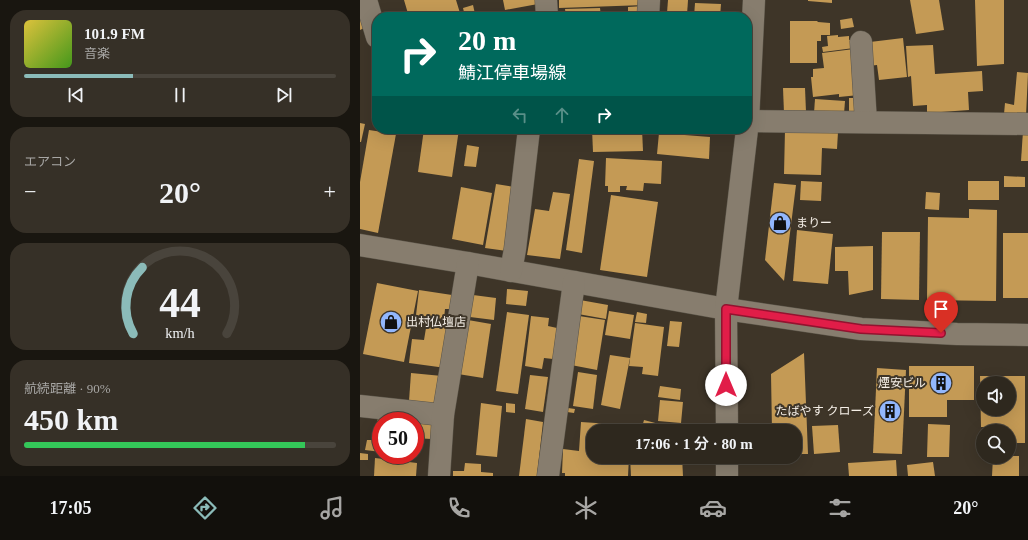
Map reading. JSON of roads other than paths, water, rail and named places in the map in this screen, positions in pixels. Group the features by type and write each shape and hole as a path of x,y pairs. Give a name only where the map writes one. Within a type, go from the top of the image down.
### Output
{"street":[{"path":"366,0 372,20"},
{"path":"546,0 546,12"},
{"path":"648,12 649,0"},
{"path":"752,40 754,0"},
{"path":"860,42 866,122"},
{"path":"752,121 1028,124"},
{"path":"511,271 528,134"},
{"path":"726,424 726,309 746,134"},
{"path":"360,245 726,309 861,329 957,334 1028,335"},
{"path":"439,476 443,416 468,263"},
{"path":"548,476 574,282"},
{"path":"360,406 443,416"},
{"path":"727,464 727,476"}],"place":[{"name":"まりー","path":"780,223"},
{"name":"出村仏壇店","path":"391,322"},
{"name":"煙安ビル","path":"941,383"},
{"name":"たばやす クローズ","path":"890,411"}]}
